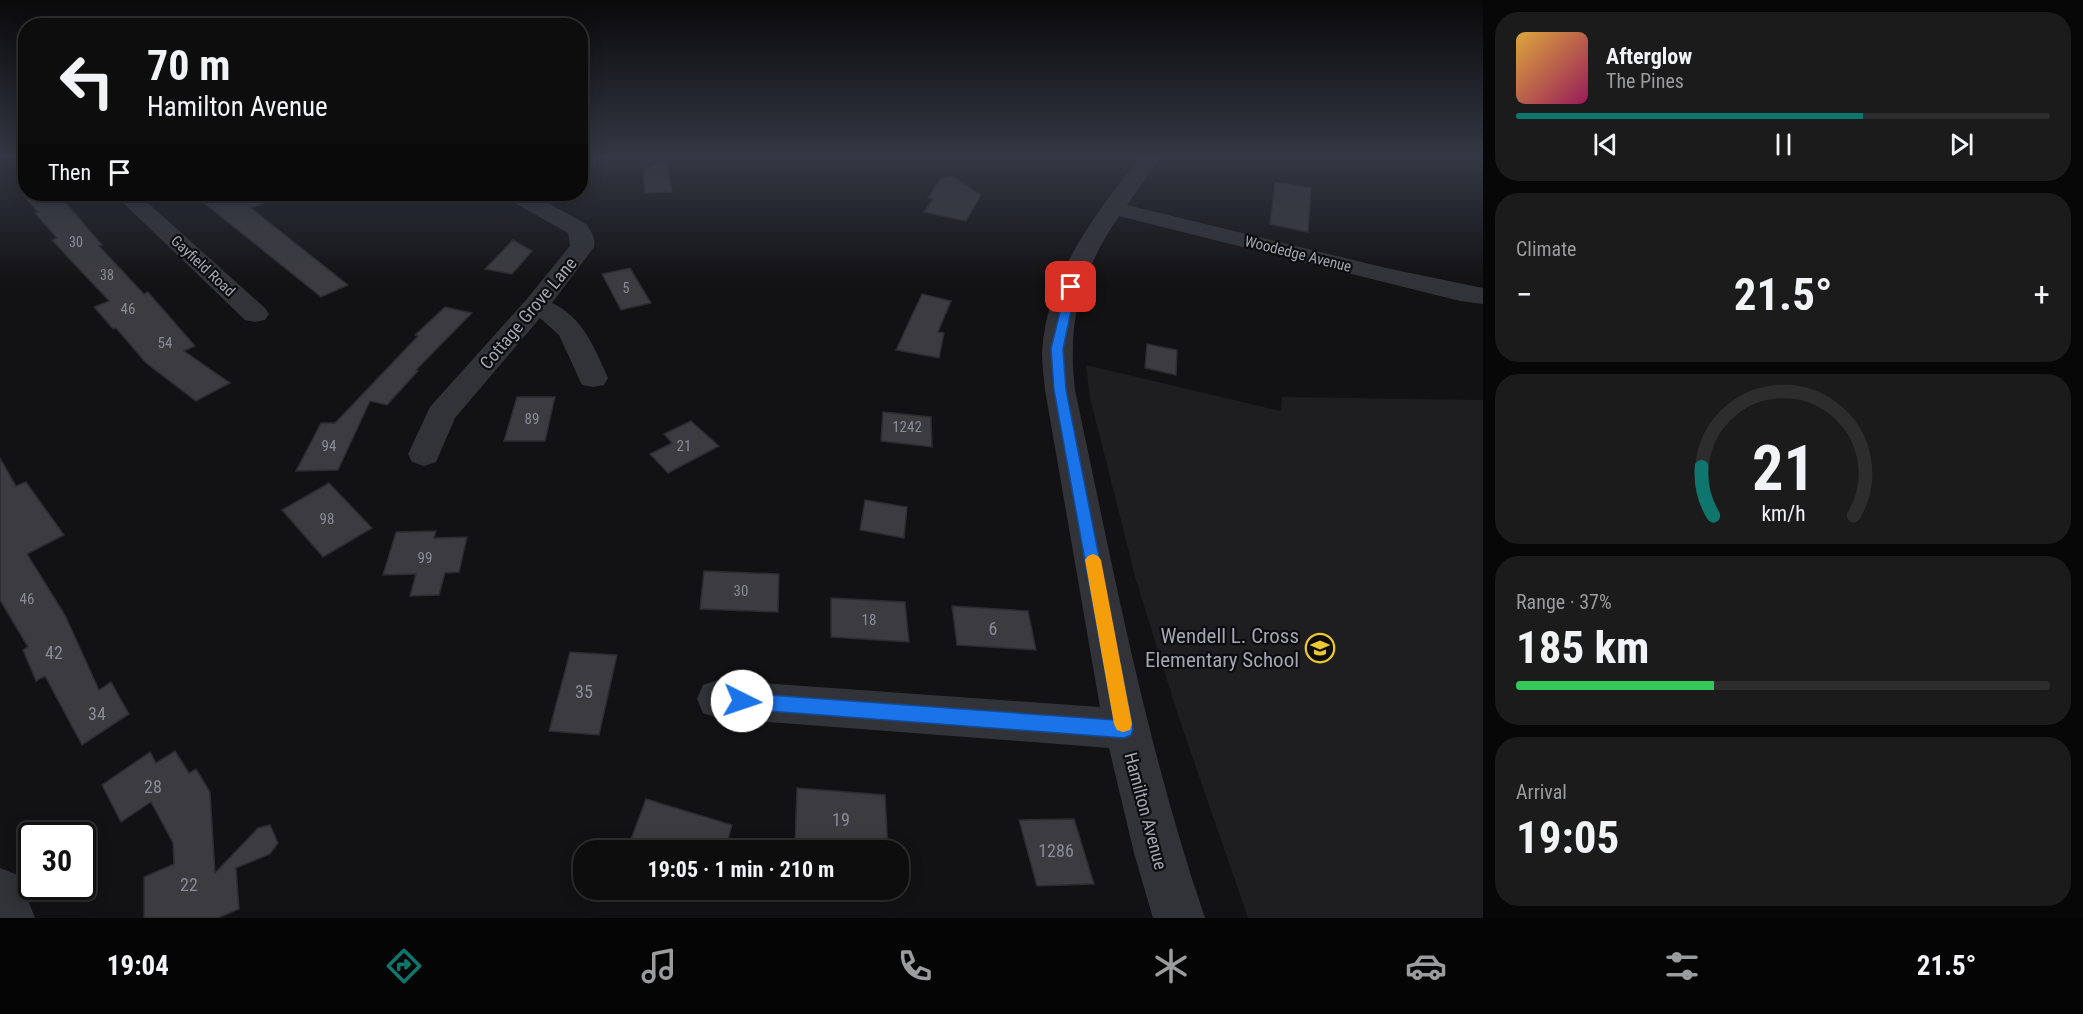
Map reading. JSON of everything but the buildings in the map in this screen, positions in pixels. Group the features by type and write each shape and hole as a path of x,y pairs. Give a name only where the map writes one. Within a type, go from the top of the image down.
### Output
{"street":[{"name":"Hamilton Avenue","path":"1119,200 1082,256 1066,303 1057,349 1060,390 1124,729 1155,849 1179,918"},
{"name":"Gayfield Road","path":"133,201 255,314"},
{"name":"Cottage Grove Lane","path":"424,454 441,414 536,306 579,252 583,241 578,229 533,201"},
{"name":"Woodedge Avenue","path":"1113,208 1396,278 1483,296"},
{"path":"536,306 553,312 566,325 593,378"},
{"path":"718,699 1124,729"},
{"path":"0,893 9,918"}],"shaded area":[{"name":"Wendell L. Cross Elementary School","path":"1086,365 1281,411 1282,397 1483,400 1483,918 1248,918 1178,715 1136,580 1090,398"}],"slow traffic":[{"path":"1093,560 1123,724"}],"place":[{"name":"Wendell L. Cross Elementary School","path":"1320,648"}],"route":[{"path":"742,701 1124,729 1060,390 1057,349 1071,287"}]}
